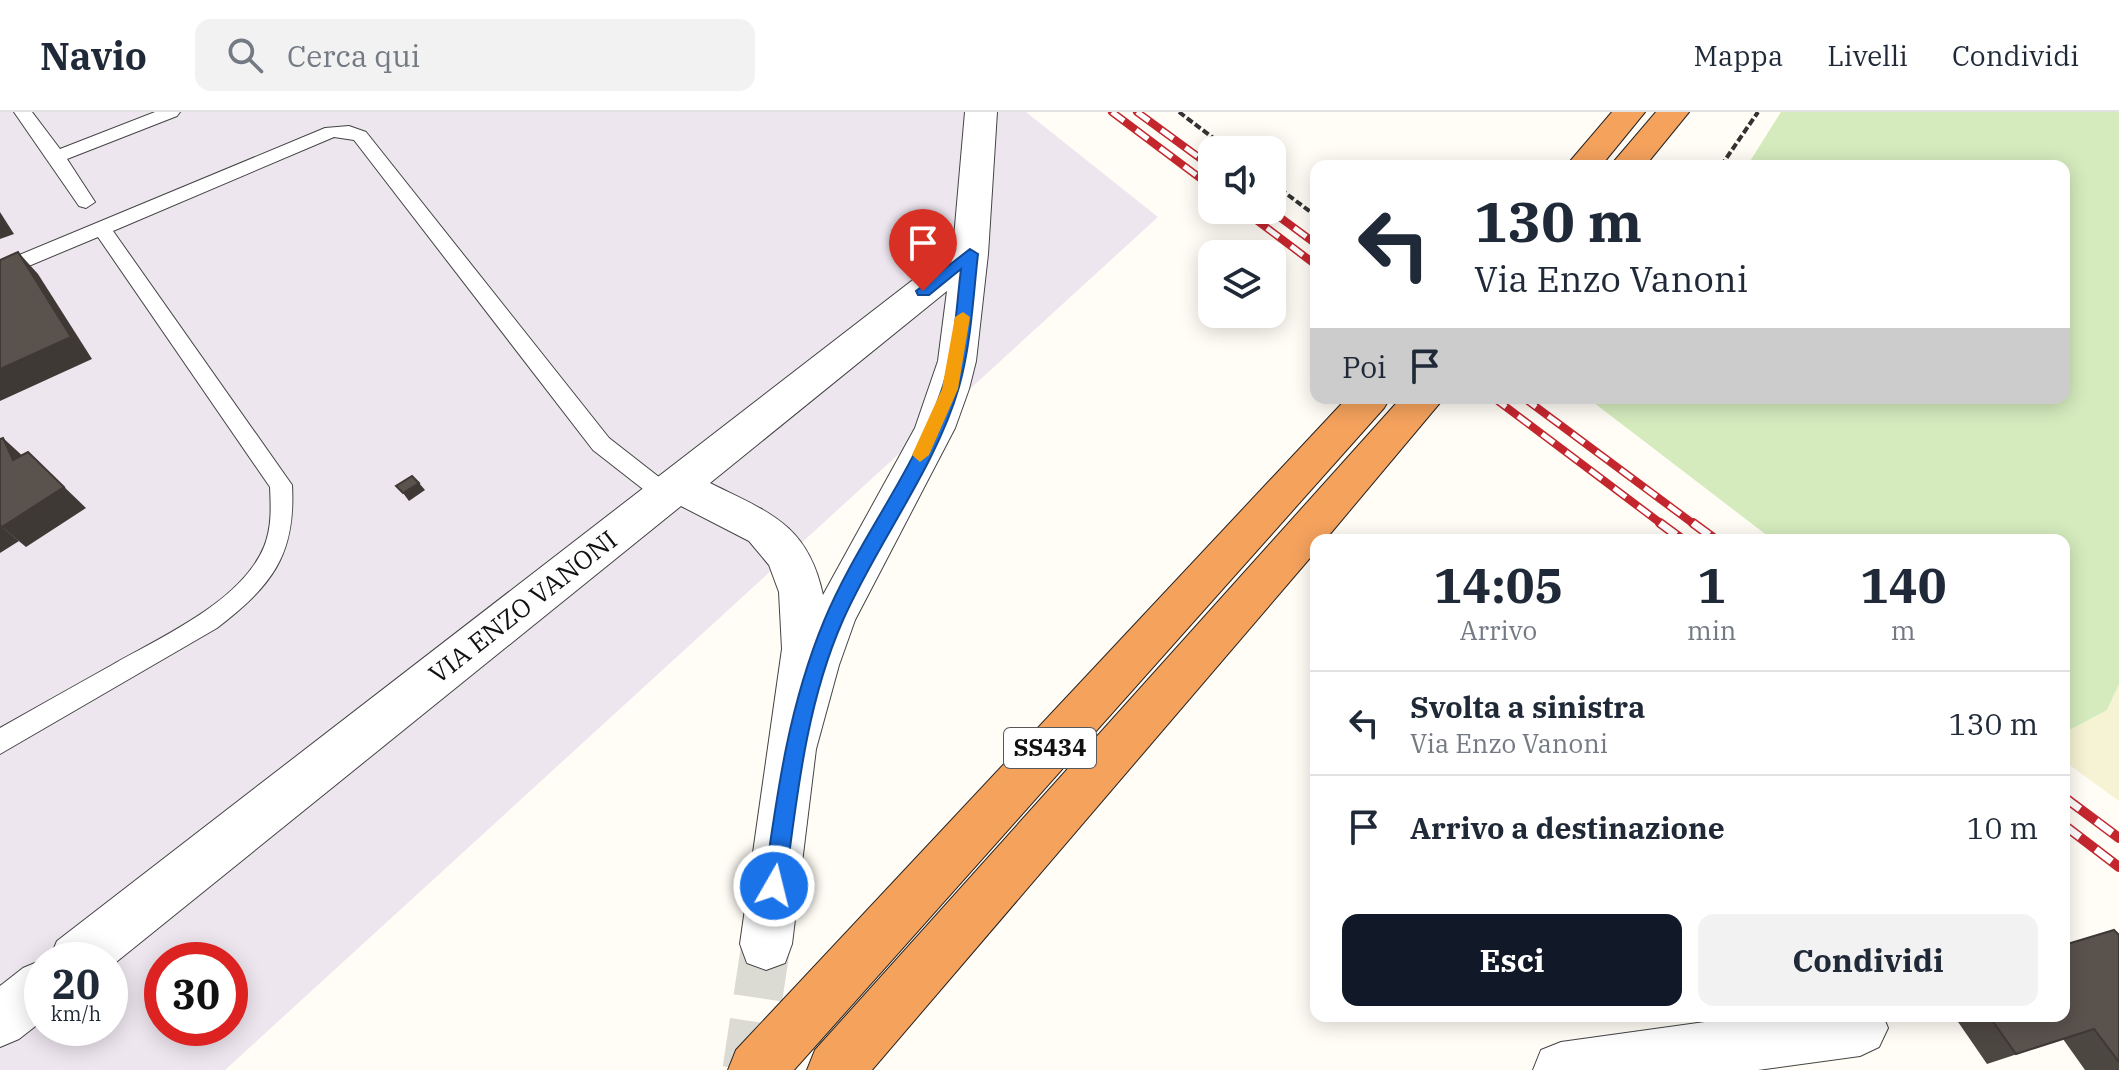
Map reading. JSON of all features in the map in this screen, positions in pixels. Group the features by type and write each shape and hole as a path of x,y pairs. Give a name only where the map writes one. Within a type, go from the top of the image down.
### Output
{"highway":[{"path":"1588,160 1629,112"},
{"path":"1632,160 1673,112"},
{"name":"SS434","path":"756,1070 1365,424 1410,404"},
{"name":"SS434","path":"835,1070 1365,424"}],"street":[{"path":"795,742 816,665 834,618 935,428 950,389 957,361 970,254 981,112"},
{"name":"VIA ENZO VANONI","path":"99,942 970,254"},
{"path":"671,490 764,529 777,542 795,571 804,620 805,649 766,944"},
{"path":"0,1020 24,1001"},
{"path":"1561,1070 1860,1028"}],"lane":[{"path":"23,112 86,202"},
{"path":"56,157 171,112"},
{"path":"0,271 331,132 349,131 360,136 601,444 671,490"},
{"path":"0,742 211,621 244,594 264,568 280,533 285,504 281,485 101,227"}],"path":[{"path":"1179,112 1211,136"},
{"path":"1725,160 1758,112"},
{"path":"1286,194 1310,212"}],"shaded area":[{"path":"0,112 1026,112 1158,217 225,1070 0,1070"},
{"path":"2119,684 2119,801 2070,765 2070,730 2107,710"}],"green space":[{"path":"1781,112 2119,112 2119,684 2107,710 2070,730 2070,534 1765,534 1596,404 2070,404 2070,160 1751,160"}],"building":[{"path":"18,252 71,337 0,369 0,260"},
{"path":"3,438 13,460 28,452 64,487 2,527 0,439"},
{"path":"412,476 419,483 403,493 396,486"},
{"path":"2114,930 2119,935 2119,1062 2094,1029 2016,1054 1993,1022 2070,1022 2070,943"}],"tunnel":[{"path":"747,1070 766,944"}],"railway":[{"path":"1112,112 1198,176"},
{"path":"1137,112 1198,157"},
{"path":"1286,222 1310,240"},
{"path":"1262,224 1310,260"},
{"path":"1502,404 1663,525"},
{"path":"1532,404 1695,525"},
{"path":"1660,523 1675,534"},
{"path":"1693,523 1708,534"},
{"path":"2070,801 2119,838"},
{"path":"2070,830 2119,867"}],"slow traffic":[{"path":"920,455 935,428 950,389 963,317"}],"route":[{"path":"774,886 795,742 816,665 834,618 935,428 950,389 957,361 970,254 923,291"}]}
